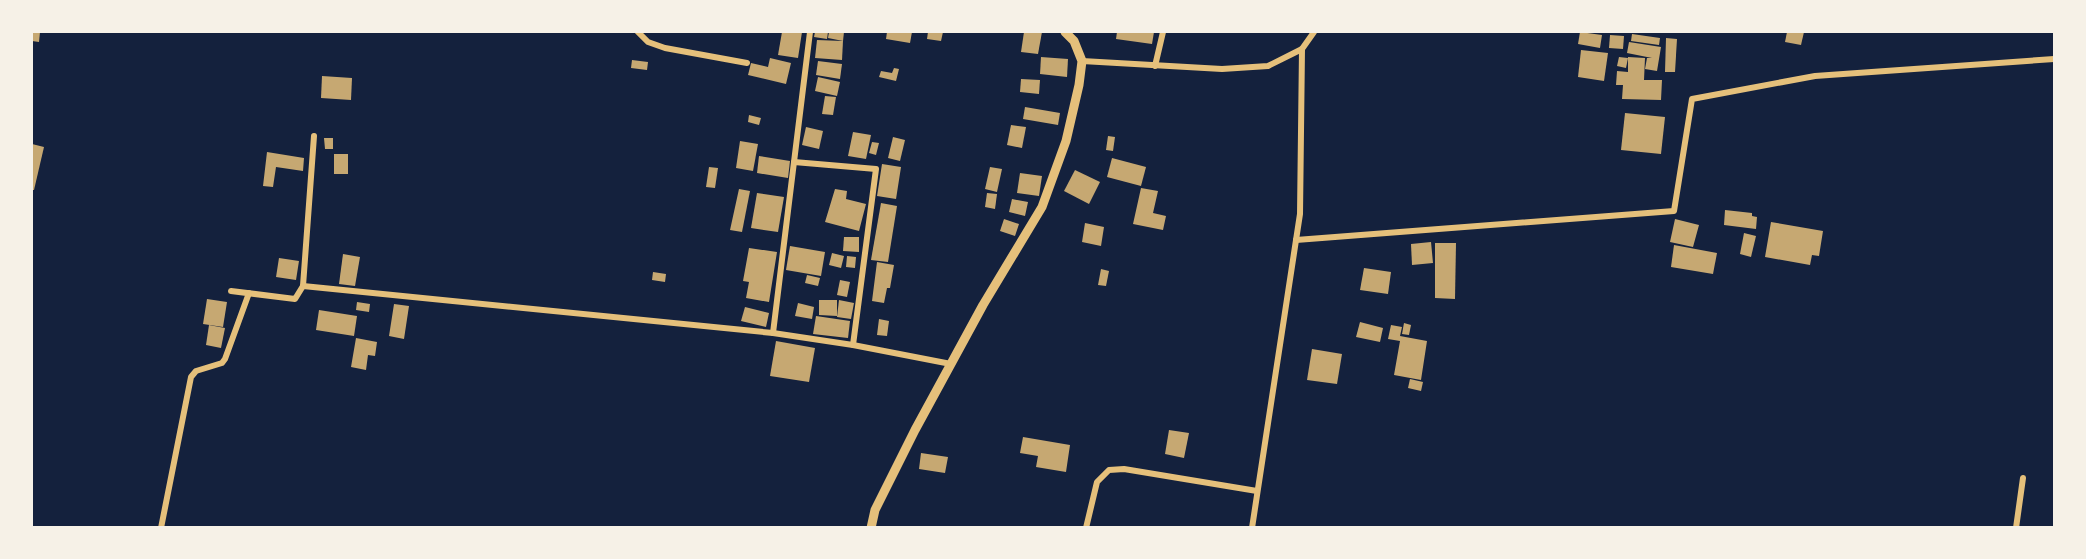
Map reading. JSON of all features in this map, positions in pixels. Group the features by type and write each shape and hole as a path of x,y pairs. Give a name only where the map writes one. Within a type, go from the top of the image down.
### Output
{"street":[{"path":"638,32 648,42 664,48 747,63"},
{"path":"773,333 810,32"},
{"path":"871,528 875,510 915,430 983,305 1042,207 1066,141 1079,85 1082,61 1074,41 1065,32"},
{"path":"1155,66 1162,32"},
{"path":"1082,61 1222,69 1268,66 1302,49 1314,32"},
{"path":"1252,528 1300,214 1302,49"},
{"path":"1296,240 1674,211 1692,99 1815,76 2055,59"},
{"path":"231,291 295,299 303,286 314,136"},
{"path":"794,162 876,169 853,345"},
{"path":"303,286 773,333 853,345 951,364"},
{"path":"161,528 191,377 196,371 222,363 225,359 249,293"},
{"path":"1086,528 1096,482 1109,470 1124,469 1257,491"},
{"path":"2016,528 2023,478"}],"building":[{"path":"32,32 40,32 39,42 32,41"},
{"path":"782,32 802,32 798,58 778,55"},
{"path":"815,32 828,32 827,39 814,37"},
{"path":"829,32 844,32 843,41 828,38"},
{"path":"887,32 912,32 910,43 886,39"},
{"path":"928,32 943,32 941,41 927,39"},
{"path":"1024,32 1042,32 1038,54 1021,52"},
{"path":"1117,32 1154,32 1152,44 1116,39"},
{"path":"1580,32 1602,35 1600,48 1578,44"},
{"path":"1787,32 1804,32 1801,45 1785,42"},
{"path":"1632,34 1660,38 1659,45 1631,41"},
{"path":"1610,35 1624,36 1623,49 1609,48"},
{"path":"1666,38 1677,39 1675,72 1665,72"},
{"path":"817,40 843,41 842,60 815,58"},
{"path":"1629,42 1661,47 1657,71 1645,69 1647,58 1652,58 1627,53"},
{"path":"1581,50 1608,53 1604,81 1578,77"},
{"path":"1041,57 1068,59 1067,77 1040,74"},
{"path":"1619,57 1628,58 1626,68 1617,66"},
{"path":"1628,57 1645,58 1644,80 1662,80 1661,100 1622,99 1623,85 1616,85 1617,71 1628,72"},
{"path":"770,58 791,63 786,84 748,75 751,63 768,67"},
{"path":"632,60 648,62 647,70 631,68"},
{"path":"818,61 842,64 840,79 816,75"},
{"path":"894,68 899,69 896,81 879,77 881,71 892,73"},
{"path":"322,76 352,78 351,100 321,98"},
{"path":"818,77 840,82 837,96 815,91"},
{"path":"1021,79 1040,80 1039,94 1020,92"},
{"path":"825,96 836,97 833,115 822,114"},
{"path":"1025,107 1060,113 1058,125 1023,119"},
{"path":"1625,113 1665,117 1661,154 1621,150"},
{"path":"749,115 761,118 759,125 748,122"},
{"path":"1011,125 1026,127 1022,148 1007,145"},
{"path":"806,127 823,131 819,149 802,145"},
{"path":"853,132 871,135 866,159 848,156"},
{"path":"1108,136 1115,137 1113,151 1106,150"},
{"path":"893,137 905,140 900,161 888,158"},
{"path":"324,138 333,138 333,149 325,149"},
{"path":"740,141 758,144 753,171 736,168"},
{"path":"872,142 879,143 876,155 869,153"},
{"path":"32,144 44,147 34,190 32,190"},
{"path":"267,152 304,158 303,171 276,167 273,187 263,186"},
{"path":"334,154 348,154 348,174 334,174"},
{"path":"759,156 790,161 788,178 757,173"},
{"path":"1112,158 1146,167 1141,186 1107,177"},
{"path":"882,164 901,167 896,199 877,196"},
{"path":"709,167 718,168 715,188 706,187"},
{"path":"990,167 1002,169 997,192 985,189"},
{"path":"1075,170 1100,182 1089,204 1064,191"},
{"path":"1020,173 1042,176 1039,196 1017,193"},
{"path":"1141,188 1158,191 1153,213 1166,216 1163,230 1133,224"},
{"path":"739,189 750,191 742,232 730,230"},
{"path":"835,189 847,191 846,199 866,204 859,231 825,222"},
{"path":"757,193 784,197 778,232 751,228"},
{"path":"987,193 997,194 995,209 985,207"},
{"path":"1012,199 1028,202 1025,216 1009,212"},
{"path":"881,203 897,206 888,262 871,260"},
{"path":"1725,210 1752,213 1752,216 1757,217 1756,229 1724,225"},
{"path":"1004,219 1019,224 1015,236 1000,231"},
{"path":"1675,219 1699,225 1693,247 1670,242"},
{"path":"1771,222 1823,231 1819,256 1812,255 1810,265 1765,257"},
{"path":"1085,223 1104,227 1101,246 1082,242"},
{"path":"1744,233 1756,236 1751,257 1740,254"},
{"path":"844,237 859,237 859,252 843,251"},
{"path":"1431,242 1433,263 1412,265 1411,244"},
{"path":"1435,243 1456,243 1455,299 1435,298"},
{"path":"1674,245 1717,253 1713,274 1671,267"},
{"path":"790,246 825,252 821,276 786,270"},
{"path":"749,248 777,252 769,302 746,298 749,282 743,281"},
{"path":"832,253 844,256 841,268 829,265"},
{"path":"343,254 360,257 355,286 339,284"},
{"path":"847,256 856,257 855,268 846,267"},
{"path":"279,258 299,261 296,280 276,277"},
{"path":"877,262 894,265 890,288 887,288 884,303 872,301"},
{"path":"1364,268 1391,272 1388,294 1360,290"},
{"path":"1101,269 1109,271 1106,286 1098,285"},
{"path":"653,272 666,274 665,282 652,280"},
{"path":"807,275 820,278 818,286 805,283"},
{"path":"840,280 850,282 847,297 837,295"},
{"path":"207,299 227,302 223,327 203,324"},
{"path":"819,300 837,300 837,316 819,315"},
{"path":"839,300 854,303 851,319 837,317"},
{"path":"357,302 370,304 369,312 356,310"},
{"path":"798,303 814,307 812,319 795,316"},
{"path":"394,304 409,306 404,339 389,336"},
{"path":"745,307 769,313 766,327 741,321"},
{"path":"319,310 357,316 354,336 316,330"},
{"path":"816,316 850,321 848,338 813,334"},
{"path":"879,319 889,321 887,336 877,335"},
{"path":"1360,322 1383,328 1380,342 1356,337"},
{"path":"1404,323 1411,325 1409,335 1402,334"},
{"path":"209,325 225,328 221,348 206,345"},
{"path":"1391,325 1402,327 1400,336 1427,341 1421,380 1394,375 1400,341 1388,339"},
{"path":"356,338 377,342 375,356 368,355 366,370 351,367"},
{"path":"776,341 815,348 809,382 770,376"},
{"path":"1312,349 1342,354 1337,384 1307,380"},
{"path":"1410,379 1423,382 1421,391 1408,388"},
{"path":"1169,430 1189,433 1184,458 1165,454"},
{"path":"1023,437 1070,445 1066,472 1036,467 1038,456 1020,453"},
{"path":"921,453 948,457 945,473 919,469"}]}
